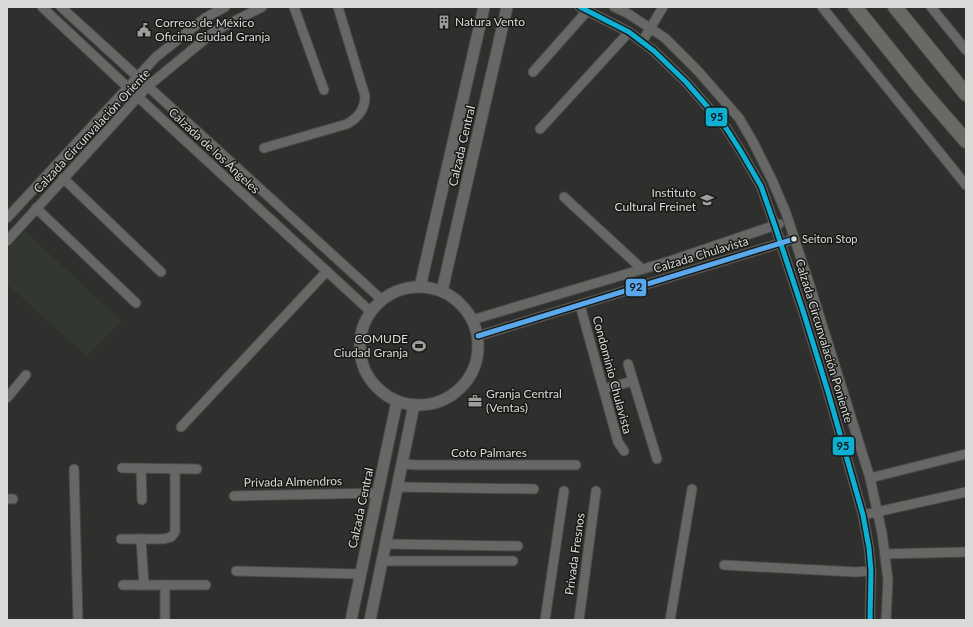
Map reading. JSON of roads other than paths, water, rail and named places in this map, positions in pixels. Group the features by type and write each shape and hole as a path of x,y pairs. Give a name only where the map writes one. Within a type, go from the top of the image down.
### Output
{"highway":[{"path":"843,7 921,89"},
{"path":"855,7 921,89 966,141"},
{"path":"895,7 966,94"}],"street":[{"name":"Calzada de los Ángeles","path":"42,7 371,312"},
{"name":"Calzada de los Ángeles","path":"62,7 382,300"},
{"name":"Calzada Circunvalación Oriente","path":"7,218 156,57 205,18 225,7"},
{"name":"Calzada Circunvalación Oriente","path":"7,241 148,86 215,31 262,7"},
{"path":"294,7 324,90"},
{"path":"264,148 347,124 355,119 363,109 365,96 338,7"},
{"name":"Calzada Central","path":"420,287 484,7"},
{"name":"Calzada Central","path":"442,291 507,7"},
{"name":"Calzada Circunvalación Poniente","path":"614,7 627,13 665,38 698,71 738,118 754,142 772,180 788,221 818,310 870,478 878,512 888,580 886,620"},
{"path":"642,42 663,7"},
{"path":"822,7 966,185"},
{"path":"931,7 966,50"},
{"path":"533,72 584,9"},
{"name":"Calzada Circunvalación Poniente","path":"584,9 629,32 686,82 726,128 761,186 804,314 863,515 869,548 870,620"},
{"path":"540,129 629,32"},
{"path":"726,128 738,118"},
{"path":"63,178 161,272"},
{"path":"564,197 642,269"},
{"path":"36,208 136,303"},
{"name":"Calzada Chulavista","path":"472,320 670,261 788,221"},
{"name":"Calzada Chulavista","path":"478,336 794,239"},
{"path":"670,261 675,276"},
{"path":"181,427 327,271"},
{"path":"420,287 442,291 452,296 460,303 472,320 478,336 477,360 473,371 462,386 448,397 438,402 426,405 414,405 397,401 383,394 372,383 364,370 360,355 360,340 364,325 371,312 382,300 400,290 420,287"},
{"name":"Condominio Chulavista","path":"580,304 618,442 624,450"},
{"path":"804,314 818,310"},
{"name":"Condominio Chulavista","path":"628,364 657,459"},
{"path":"7,398 10,386 26,374"},
{"path":"604,389 633,382"},
{"name":"Calzada Central","path":"351,620 397,401"},
{"path":"370,620 414,405"},
{"path":"870,478 966,454"},
{"name":"Coto Palmares","path":"402,464 576,465"},
{"path":"122,468 197,470"},
{"path":"141,468 142,500"},
{"path":"74,469 78,620"},
{"path":"121,539 164,539 171,537 175,532 175,469"},
{"path":"397,487 534,489"},
{"path":"670,620 692,490"},
{"path":"545,620 564,491"},
{"name":"Privada Fresnos","path":"579,620 596,491"},
{"path":"863,515 966,492"},
{"name":"Privada Almendros","path":"234,496 377,493"},
{"path":"142,539 144,585"},
{"path":"386,544 518,546"},
{"path":"885,554 966,552"},
{"path":"382,562 512,561"},
{"path":"724,565 855,572 870,571"},
{"path":"236,571 360,574"},
{"path":"123,585 206,585"},
{"path":"165,585 165,620"}],"place":[{"name":"Natura Vento","path":"444,22"},
{"name":"Correos de México Oficina Ciudad Granja","path":"144,30"},
{"name":"Instituto Cultural Freinet","path":"707,200"},
{"name":"Seiton Stop","path":"794,239"},
{"name":"COMUDE Ciudad Granja","path":"419,346"},
{"name":"Granja Central (Ventas)","path":"475,401"}]}
